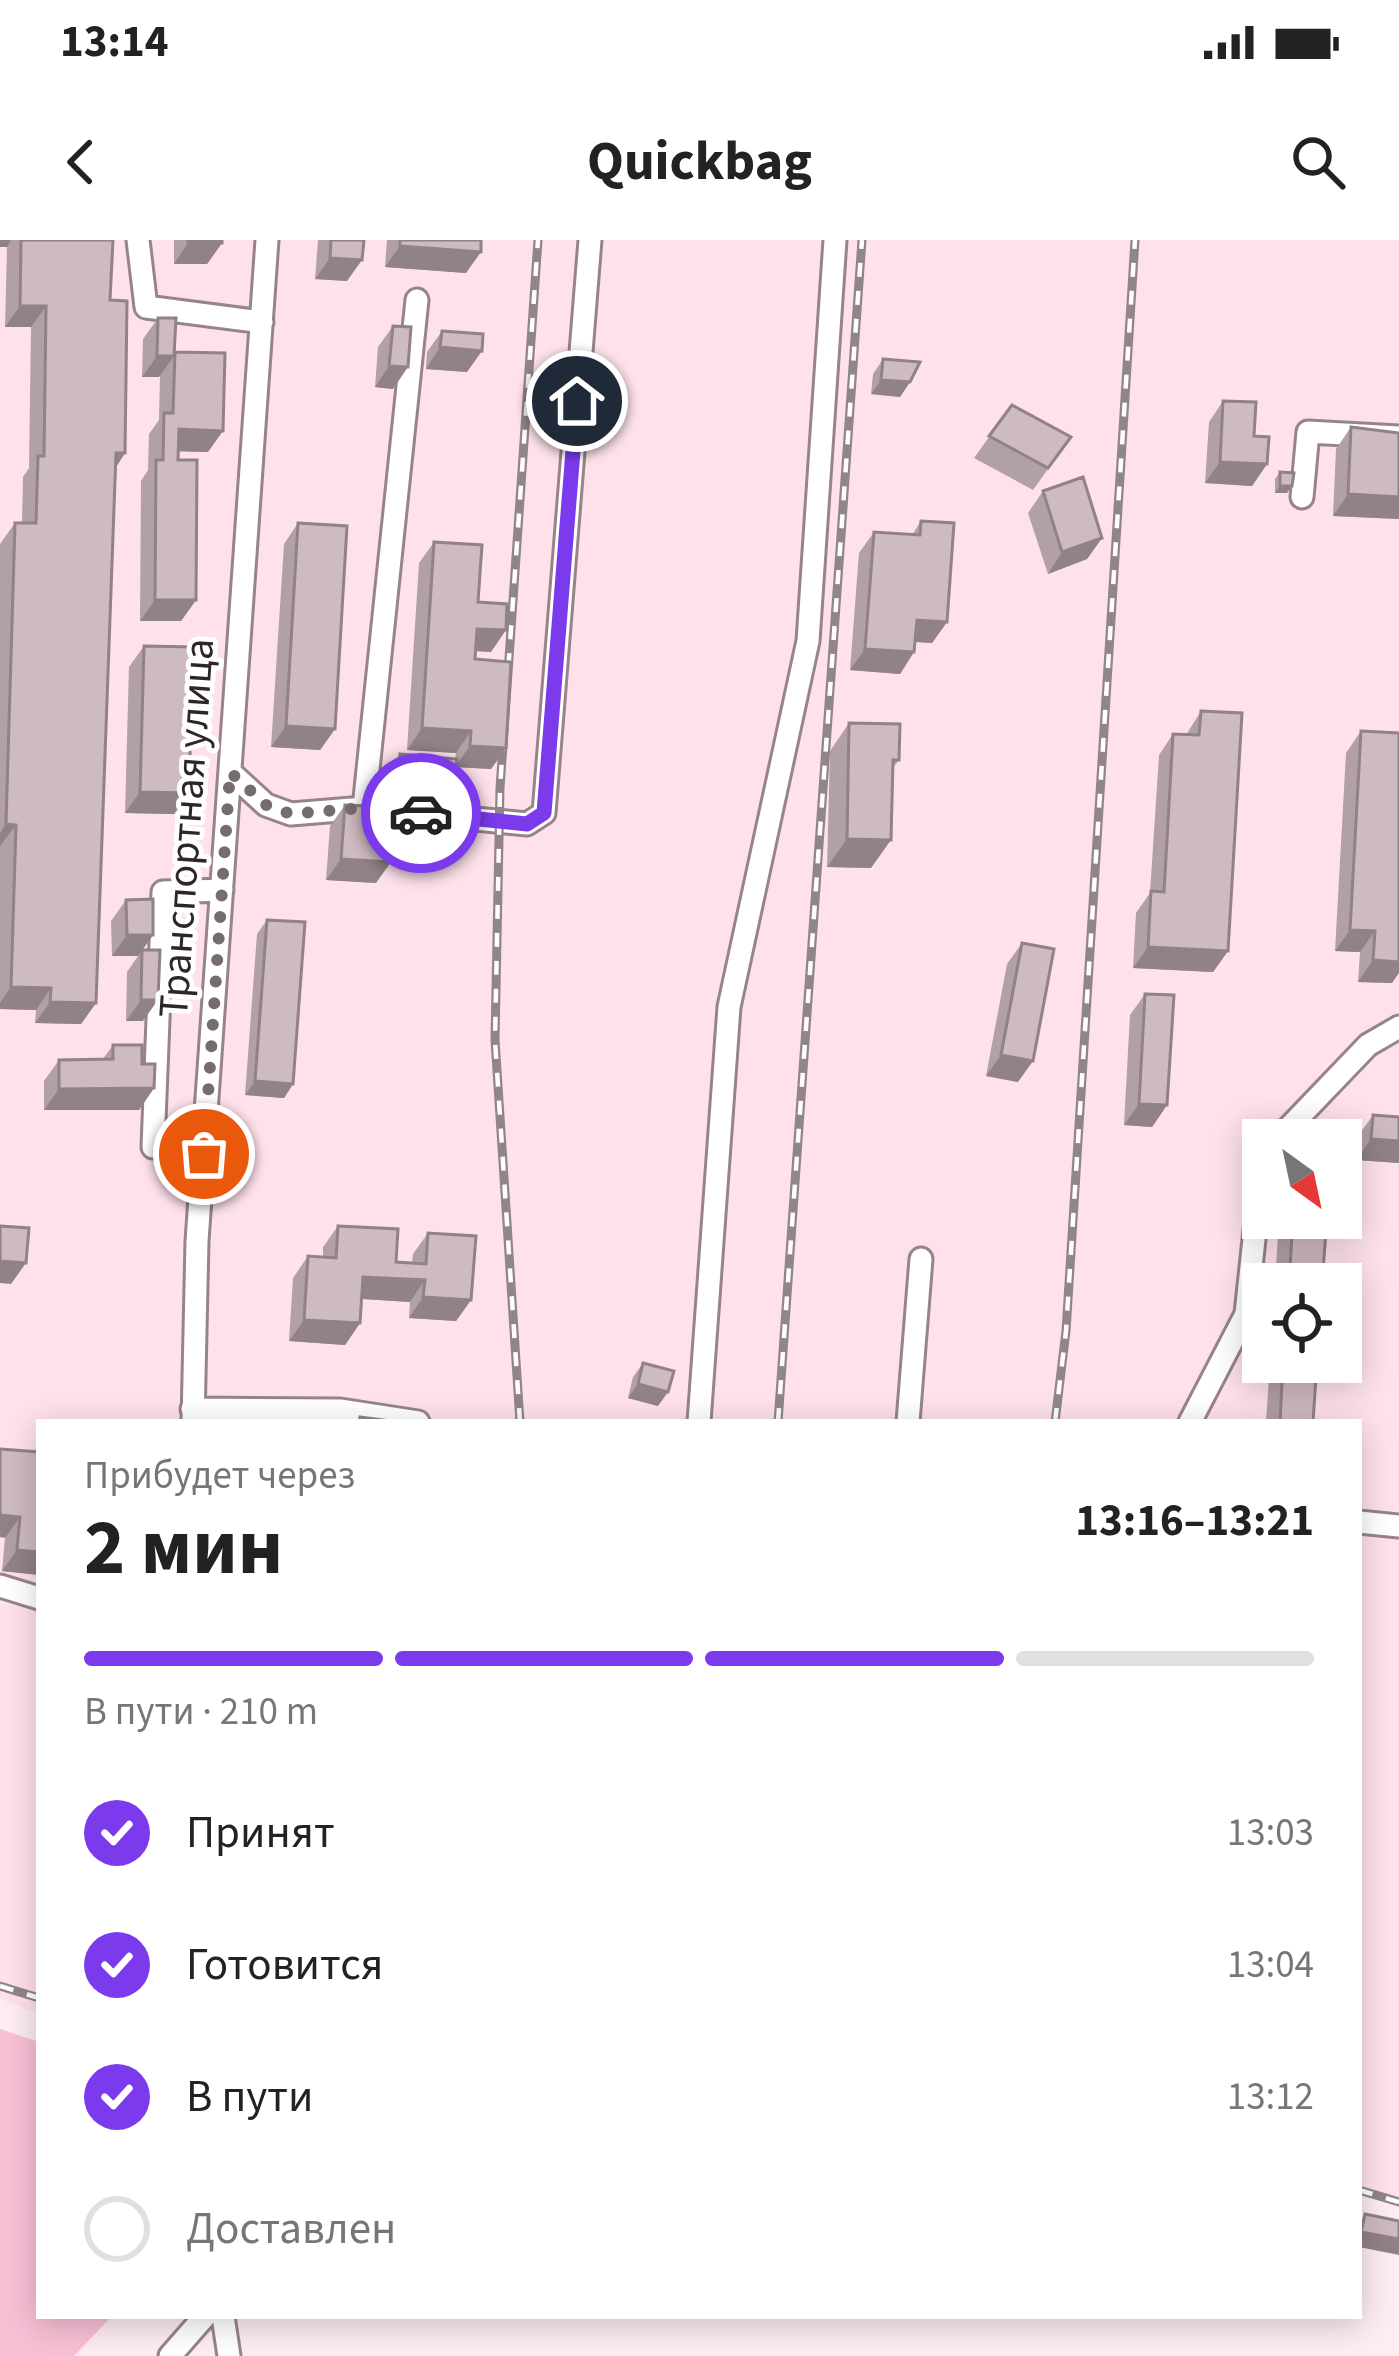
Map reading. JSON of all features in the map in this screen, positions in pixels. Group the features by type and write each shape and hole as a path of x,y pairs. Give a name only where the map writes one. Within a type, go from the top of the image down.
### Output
{"street":[{"path":"138,240 146,307 262,322"},
{"name":"Транспортная улица","path":"193,1415 197,1241 267,240"},
{"path":"230,772 266,805 291,814 364,808 527,824 544,813 590,240"},
{"path":"699,1419 729,1007 808,641 835,240"},
{"path":"364,808 417,300"},
{"path":"1302,496 1308,432 1399,436"},
{"path":"153,1147 163,892 222,890"},
{"path":"1297,1119 1368,1045 1399,1027"},
{"path":"1192,1419 1246,1314 1254,1239"},
{"path":"908,1419 921,1259"},
{"path":"193,1415 340,1410 398,1419"},
{"path":"1362,1522 1399,1526"},
{"path":"0,1586 36,1597"},
{"path":"170,2356 203,2319"},
{"path":"223,2319 229,2356"}],"shaded area":[{"path":"0,240 1399,240 1399,2196 1362,2199 1362,1419 36,1419 36,2013 0,1999"},
{"path":"0,2029 36,2041 36,2319 109,2319 74,2356 0,2356"}],"building":[{"path":"21,240 113,240 110,300 127,301 125,453 116,453 96,1003 50,1002 51,988 11,987 16,825 6,824 15,523 36,523 38,456 44,456 46,306 20,306"},
{"path":"222,240 222,243 188,243"},
{"path":"331,240 364,240 362,260 330,258"},
{"path":"400,240 481,240 481,252 400,246"},
{"path":"158,318 176,318 174,356 157,356"},
{"path":"393,326 411,327 408,367 389,366"},
{"path":"442,331 483,334 482,351 440,347"},
{"path":"175,352 225,353 223,431 179,429 178,460 197,460 196,600 155,600 156,460 163,460 164,413 173,413"},
{"path":"883,359 920,362 910,382 881,380"},
{"path":"1223,401 1256,402 1254,436 1269,437 1267,464 1220,462"},
{"path":"1012,405 1071,437 1048,468 989,436"},
{"path":"1351,427 1399,433 1399,497 1348,494"},
{"path":"1280,472 1294,473 1292,486 1280,486"},
{"path":"1083,477 1102,538 1062,552 1043,491"},
{"path":"921,521 954,523 947,622 917,620 914,652 865,649 874,532 920,535"},
{"path":"298,523 347,526 335,729 286,726"},
{"path":"434,542 482,545 478,602 507,604 506,630 477,629 475,659 511,662 506,748 470,746 471,731 422,728"},
{"path":"144,646 193,647 189,793 140,792"},
{"path":"1201,711 1242,713 1228,951 1148,947 1151,891 1164,892 1173,734 1199,735"},
{"path":"849,723 900,724 899,760 893,760 891,840 847,839"},
{"path":"1361,731 1399,733 1399,962 1373,960 1375,931 1350,930"},
{"path":"400,754 457,759 455,775 399,770"},
{"path":"345,805 395,807 391,862 341,859"},
{"path":"153,899 153,935 127,935 126,900"},
{"path":"267,920 305,922 293,1084 255,1081"},
{"path":"1022,943 1054,949 1033,1061 1001,1055"},
{"path":"142,950 160,950 158,1000 141,1000"},
{"path":"1145,994 1174,995 1167,1105 1139,1104"},
{"path":"113,1045 142,1045 142,1064 155,1064 154,1088 59,1089 59,1060 113,1059"},
{"path":"1373,1115 1399,1117 1399,1141 1371,1139"},
{"path":"0,1226 29,1228 26,1263 0,1261"},
{"path":"338,1226 398,1229 396,1262 426,1264 428,1233 476,1236 471,1300 423,1297 425,1280 363,1277 360,1323 304,1320 308,1256 336,1258"},
{"path":"1292,1239 1325,1239 1324,1263 1290,1263"},
{"path":"643,1363 674,1371 668,1392 638,1384"},
{"path":"1282,1383 1316,1383 1313,1419 1280,1419"},
{"path":"0,1449 36,1452 36,1552 17,1550 20,1517 0,1515"},
{"path":"1365,2214 1399,2221 1399,2239 1362,2232"}],"railway":[{"path":"520,1419 495,1040 500,788 538,240"},
{"path":"778,1419 862,240"},
{"path":"1055,1419 1066,1331 1135,240"},
{"path":"0,1986 36,1997"},
{"path":"1362,2191 1399,2202"}],"way so far":[{"path":"204,1154 230,772 266,805 291,814 364,808 421,813"}],"route":[{"path":"421,813 527,824 544,813 577,401"}]}
